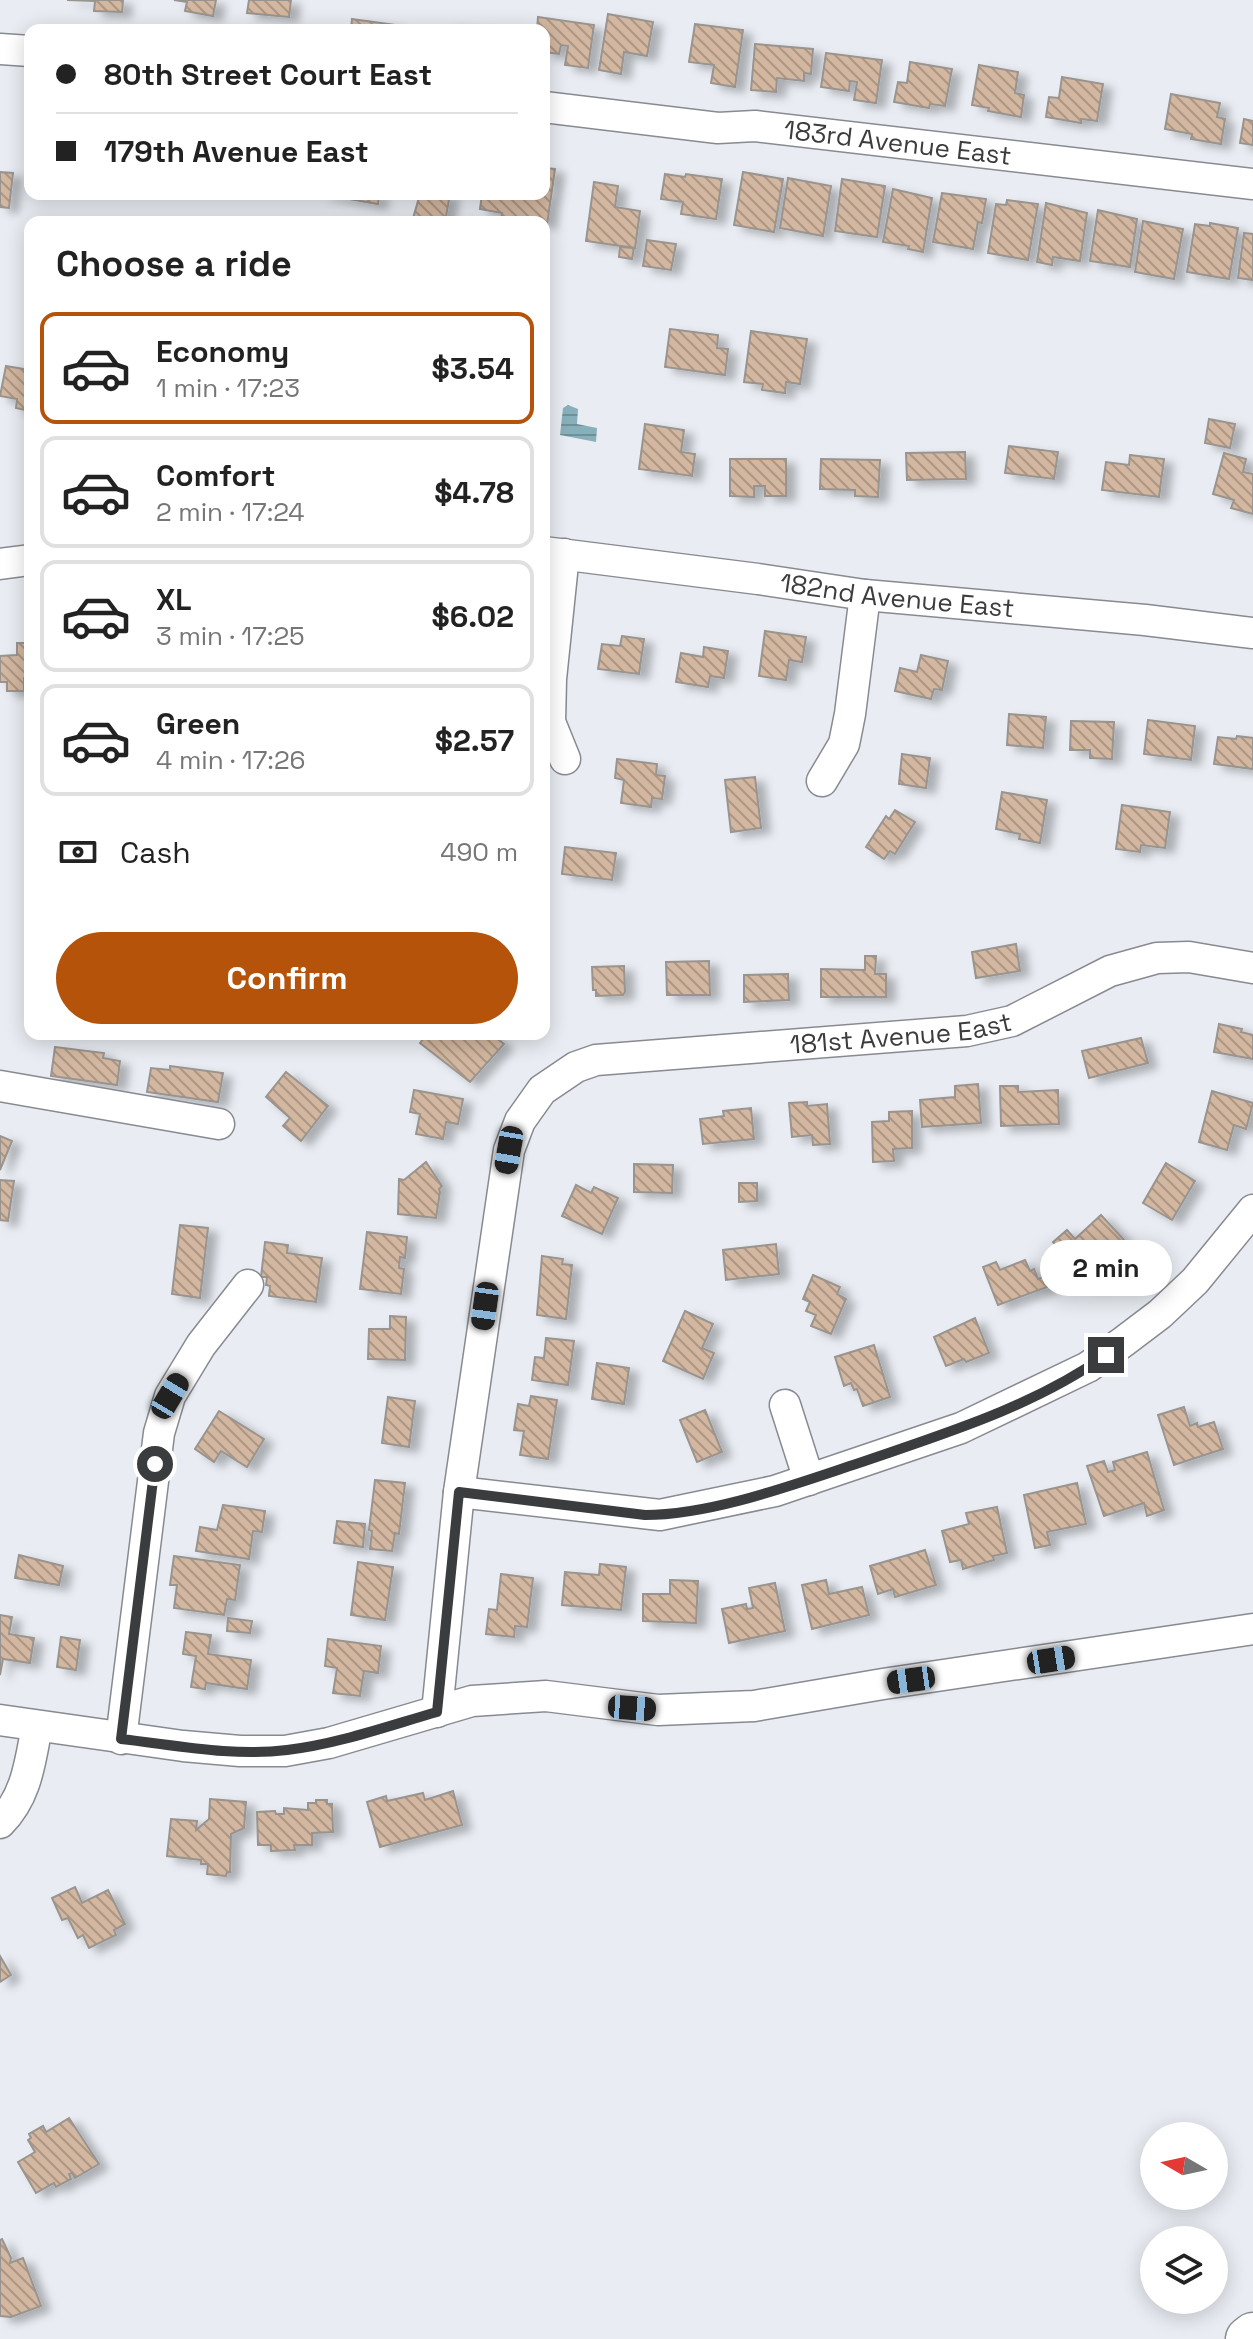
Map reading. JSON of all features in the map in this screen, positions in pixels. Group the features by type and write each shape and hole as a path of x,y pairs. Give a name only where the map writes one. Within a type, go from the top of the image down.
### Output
{"highway":[{"path":"1248,2339 1253,2335"}],"street":[{"path":"0,49 24,51"},
{"name":"183rd Avenue East","path":"550,108 718,128 755,126 1253,184"},
{"path":"554,553 550,722 565,759"},
{"name":"182nd Avenue East","path":"554,553 865,595 1145,620 1253,633"},
{"path":"0,564 24,561"},
{"path":"822,781 844,744 865,595"},
{"name":"181st Avenue East","path":"459,1492 509,1150 520,1121 542,1090 576,1067 596,1060 916,1036 982,1027 1012,1021 1110,971 1157,958 1189,957 1253,968"},
{"path":"0,1086 219,1124"},
{"path":"437,1712 459,1492 660,1515 775,1491 961,1428 1088,1367 1160,1314 1195,1281 1253,1210"},
{"path":"121,1739 159,1433 170,1396 201,1345 248,1285"},
{"path":"785,1405 809,1480"},
{"path":"0,1720 121,1739 240,1751 285,1751 329,1743 472,1701 546,1696 658,1710 754,1706 1253,1629"},
{"path":"0,1823 23,1790 37,1726"}],"water":[{"path":"568,405 578,409 577,424 597,428 596,442 560,435 563,408"}],"building":[{"path":"67,0 123,0 122,12 94,11 95,1"},
{"path":"174,0 216,0 213,16 185,11 187,2"},
{"path":"249,0 291,0 289,17 247,13"},
{"path":"608,14 653,22 647,56 624,52 621,74 599,70"},
{"path":"538,17 594,25 588,68 565,65 568,46 561,45 559,54 550,53 550,24 537,24"},
{"path":"352,19 389,24 352,24"},
{"path":"695,24 743,30 735,87 711,83 714,65 689,62"},
{"path":"755,44 813,49 811,74 804,73 804,81 777,78 776,92 751,90"},
{"path":"826,53 882,60 876,103 854,100 857,82 850,81 849,91 821,87"},
{"path":"910,62 952,69 945,106 930,104 929,108 894,102 898,82 907,83"},
{"path":"979,65 1018,72 1015,93 1024,95 1021,117 972,105"},
{"path":"1062,77 1103,84 1097,121 1081,119 1081,123 1046,117 1049,97 1059,98"},
{"path":"1171,94 1220,103 1217,117 1225,119 1221,144 1191,139 1192,134 1165,129"},
{"path":"1244,119 1253,121 1253,145 1240,143"},
{"path":"550,169 555,169 548,216 501,216 502,213 480,209 481,200 550,200"},
{"path":"0,172 13,173 9,208 0,207"},
{"path":"743,172 783,179 774,232 734,225"},
{"path":"665,174 722,179 716,219 681,214 683,202 661,199"},
{"path":"788,178 831,186 823,236 780,228"},
{"path":"842,179 885,186 877,237 835,231"},
{"path":"594,182 618,186 615,207 640,211 635,248 586,241"},
{"path":"893,189 932,198 923,252 908,249 909,246 883,242"},
{"path":"942,193 986,199 973,249 933,242"},
{"path":"355,200 378,200 378,204"},
{"path":"418,200 449,200 446,216 414,216"},
{"path":"1007,200 1038,204 1028,260 988,253 996,204 1006,205"},
{"path":"1046,203 1087,213 1080,261 1053,257 1052,265 1037,262"},
{"path":"1098,210 1137,219 1130,267 1090,261"},
{"path":"1143,221 1183,229 1174,279 1135,272"},
{"path":"1210,223 1238,228 1229,279 1187,272 1195,224 1210,226"},
{"path":"1244,233 1253,234 1253,280 1238,278"},
{"path":"647,240 676,244 671,270 643,266"},
{"path":"620,247 634,248 632,259 619,257"},
{"path":"670,329 718,335 717,348 728,349 725,375 665,367"},
{"path":"751,331 807,339 800,384 786,382 785,393 762,390 763,384 744,382"},
{"path":"6,366 24,369 24,410 16,408 17,399 0,396"},
{"path":"1209,419 1235,424 1230,448 1205,443"},
{"path":"645,424 684,430 681,452 695,454 692,476 639,469"},
{"path":"1009,446 1058,452 1054,479 1005,473"},
{"path":"965,452 966,479 907,480 906,453"},
{"path":"1224,453 1246,459 1243,472 1253,474 1253,514 1231,508 1234,500 1213,494"},
{"path":"1130,455 1164,459 1159,497 1102,490 1106,462 1129,465"},
{"path":"730,459 786,459 786,496 765,496 765,486 754,486 754,497 730,496"},
{"path":"821,459 880,460 878,497 855,496 855,490 820,489"},
{"path":"765,631 806,637 802,662 789,660 786,680 759,676"},
{"path":"622,636 644,639 639,674 598,669 602,644 620,646"},
{"path":"17,643 24,643 24,691 7,691 7,682 0,682 0,656 17,655"},
{"path":"704,647 728,651 724,678 710,676 708,687 676,682 681,653 703,657"},
{"path":"921,655 948,661 942,690 934,689 931,699 895,691 900,668 917,672"},
{"path":"1009,714 1046,717 1043,748 1007,745"},
{"path":"1148,720 1195,726 1191,760 1144,754"},
{"path":"1071,721 1114,722 1112,759 1090,758 1090,750 1070,750"},
{"path":"1237,736 1253,738 1253,769 1214,764 1218,737 1236,739"},
{"path":"902,754 930,758 926,788 899,784"},
{"path":"617,759 657,764 656,775 665,776 662,799 652,798 651,807 621,803 624,780 615,778"},
{"path":"755,777 761,828 731,832 725,780"},
{"path":"1002,792 1047,800 1040,843 1019,839 1020,834 996,829"},
{"path":"1122,805 1170,812 1165,848 1141,845 1140,852 1116,849"},
{"path":"895,810 915,822 895,854 890,851 884,859 866,847 886,816 889,819"},
{"path":"565,847 616,853 612,880 562,874"},
{"path":"1016,944 1020,971 976,978 972,952"},
{"path":"865,956 876,956 875,974 886,974 886,997 821,997 821,969 865,970"},
{"path":"709,961 710,995 667,995 666,962"},
{"path":"624,966 623,995 596,996 592,967"},
{"path":"788,974 789,1000 744,1002 744,975"},
{"path":"1219,1024 1253,1035 1253,1059 1214,1052"},
{"path":"1141,1038 1148,1063 1089,1078 1082,1051"},
{"path":"422,1040 499,1040 504,1044 470,1082 420,1043"},
{"path":"55,1047 104,1053 103,1058 120,1061 117,1085 51,1076"},
{"path":"170,1066 223,1073 218,1102 147,1092 151,1068 170,1070"},
{"path":"286,1072 328,1106 301,1141 283,1126 290,1118 266,1097"},
{"path":"978,1084 981,1123 922,1127 920,1100 955,1097 955,1086"},
{"path":"1000,1086 1018,1086 1018,1092 1058,1090 1059,1124 1001,1126"},
{"path":"414,1090 463,1099 458,1124 446,1122 443,1139 416,1134 420,1114 410,1112"},
{"path":"1212,1091 1253,1103 1246,1129 1234,1125 1227,1150 1199,1142"},
{"path":"807,1102 807,1106 827,1104 830,1144 813,1145 812,1135 792,1137 789,1103"},
{"path":"751,1108 754,1139 703,1144 700,1119 724,1116 723,1111"},
{"path":"912,1111 912,1148 893,1149 894,1161 873,1162 872,1122 889,1121 889,1112"},
{"path":"0,1136 12,1141 0,1170"},
{"path":"426,1162 442,1186 436,1218 398,1214 399,1179 404,1180"},
{"path":"1166,1163 1195,1181 1172,1220 1143,1203"},
{"path":"634,1164 673,1165 672,1193 634,1192"},
{"path":"0,1180 14,1181 8,1221 0,1220"},
{"path":"739,1183 757,1183 757,1201 739,1202"},
{"path":"576,1185 591,1193 594,1187 618,1198 602,1234 562,1216"},
{"path":"1101,1215 1125,1241 1103,1262 1111,1271 1094,1287 1053,1242 1067,1230 1075,1239"},
{"path":"180,1225 208,1228 200,1298 172,1294"},
{"path":"367,1232 407,1237 405,1258 400,1257 399,1268 404,1269 401,1294 360,1289"},
{"path":"265,1242 288,1245 287,1253 322,1258 316,1302 269,1296 267,1277 261,1277"},
{"path":"776,1244 779,1274 726,1280 723,1250"},
{"path":"542,1256 563,1259 562,1264 572,1265 566,1319 537,1315"},
{"path":"1025,1260 1038,1279 1046,1276 1050,1286 998,1305 983,1267 996,1262 1000,1270"},
{"path":"813,1275 840,1287 837,1294 846,1299 831,1334 811,1326 816,1315 806,1311 810,1302 803,1299"},
{"path":"685,1311 713,1324 702,1348 714,1353 703,1379 663,1361"},
{"path":"390,1316 406,1317 405,1360 368,1359 369,1329 390,1329"},
{"path":"975,1318 989,1353 946,1366 934,1337"},
{"path":"546,1338 574,1341 568,1385 532,1380 535,1357 544,1358"},
{"path":"874,1345 890,1397 863,1406 857,1389 854,1390 851,1383 844,1386 835,1357"},
{"path":"597,1363 629,1368 624,1404 592,1399"},
{"path":"531,1396 557,1400 548,1459 520,1455 524,1431 514,1430 518,1404 529,1406"},
{"path":"388,1397 415,1401 409,1447 382,1443"},
{"path":"1184,1407 1190,1426 1214,1422 1223,1449 1174,1465 1158,1415"},
{"path":"705,1410 722,1452 697,1462 680,1420"},
{"path":"219,1411 264,1439 247,1467 221,1451 214,1462 195,1449"},
{"path":"1147,1452 1164,1510 1147,1516 1144,1503 1104,1516 1087,1466 1104,1461 1108,1472 1115,1470 1113,1462"},
{"path":"375,1480 405,1483 399,1534 395,1533 392,1551 370,1549"},
{"path":"1077,1483 1086,1524 1047,1532 1050,1545 1035,1548 1024,1495"},
{"path":"223,1505 265,1511 262,1532 253,1531 249,1559 196,1551 200,1527 217,1530"},
{"path":"997,1507 1007,1553 963,1569 961,1560 950,1562 942,1531 969,1524 966,1513"},
{"path":"337,1521 365,1524 363,1547 334,1543"},
{"path":"925,1550 936,1585 895,1597 893,1589 878,1594 870,1566"},
{"path":"19,1555 63,1566 59,1585 15,1578"},
{"path":"174,1556 240,1565 235,1600 227,1599 224,1615 174,1608 177,1585 170,1585"},
{"path":"358,1562 393,1567 385,1620 351,1615"},
{"path":"600,1564 626,1567 621,1610 562,1605 565,1572 599,1575"},
{"path":"501,1574 533,1578 527,1627 515,1626 514,1637 486,1634 489,1609 497,1610"},
{"path":"670,1580 698,1581 696,1623 643,1621 643,1594 670,1594"},
{"path":"826,1580 829,1594 862,1587 869,1615 812,1629 802,1585"},
{"path":"775,1583 785,1631 729,1643 722,1609 746,1604 747,1609 753,1608 749,1588"},
{"path":"0,1615 12,1617 9,1634 34,1638 30,1663 3,1659 0,1675"},
{"path":"228,1618 252,1621 250,1633 227,1631"},
{"path":"186,1632 211,1635 208,1654 251,1660 247,1689 206,1683 205,1689 191,1687 196,1656 183,1654"},
{"path":"61,1637 80,1640 76,1670 57,1667"},
{"path":"328,1639 381,1646 378,1673 364,1671 360,1696 333,1693 337,1668 325,1666"},
{"path":"453,1791 462,1825 380,1847 367,1802 386,1796 387,1801 423,1793 425,1800"},
{"path":"210,1799 246,1802 244,1828 231,1834 230,1872 226,1876 207,1874 208,1864 201,1864 201,1860 167,1856 171,1819 197,1821 196,1830 209,1819"},
{"path":"316,1800 327,1800 327,1804 332,1804 333,1832 312,1833 312,1845 294,1845 295,1850 271,1851 271,1845 258,1845 257,1812 284,1814 284,1808 308,1810 308,1803 316,1803"},
{"path":"75,1887 82,1903 108,1890 125,1924 114,1930 116,1935 89,1948 83,1935 78,1938 68,1918 62,1920 52,1898"},
{"path":"0,1956 11,1975 0,1982"},
{"path":"69,2118 99,2164 75,2178 72,2173 69,2174 71,2179 56,2187 54,2183 36,2193 18,2162 35,2152 28,2140 31,2138 29,2134 43,2126 46,2132"},
{"path":"2,2239 11,2258 10,2263 23,2258 41,2306 11,2317 0,2316"}],"route":[{"path":"155,1464 121,1739 240,1751 285,1751 329,1743 437,1712 459,1492 645,1515 706,1506 775,1491 961,1428 1040,1393 1106,1355"}]}
